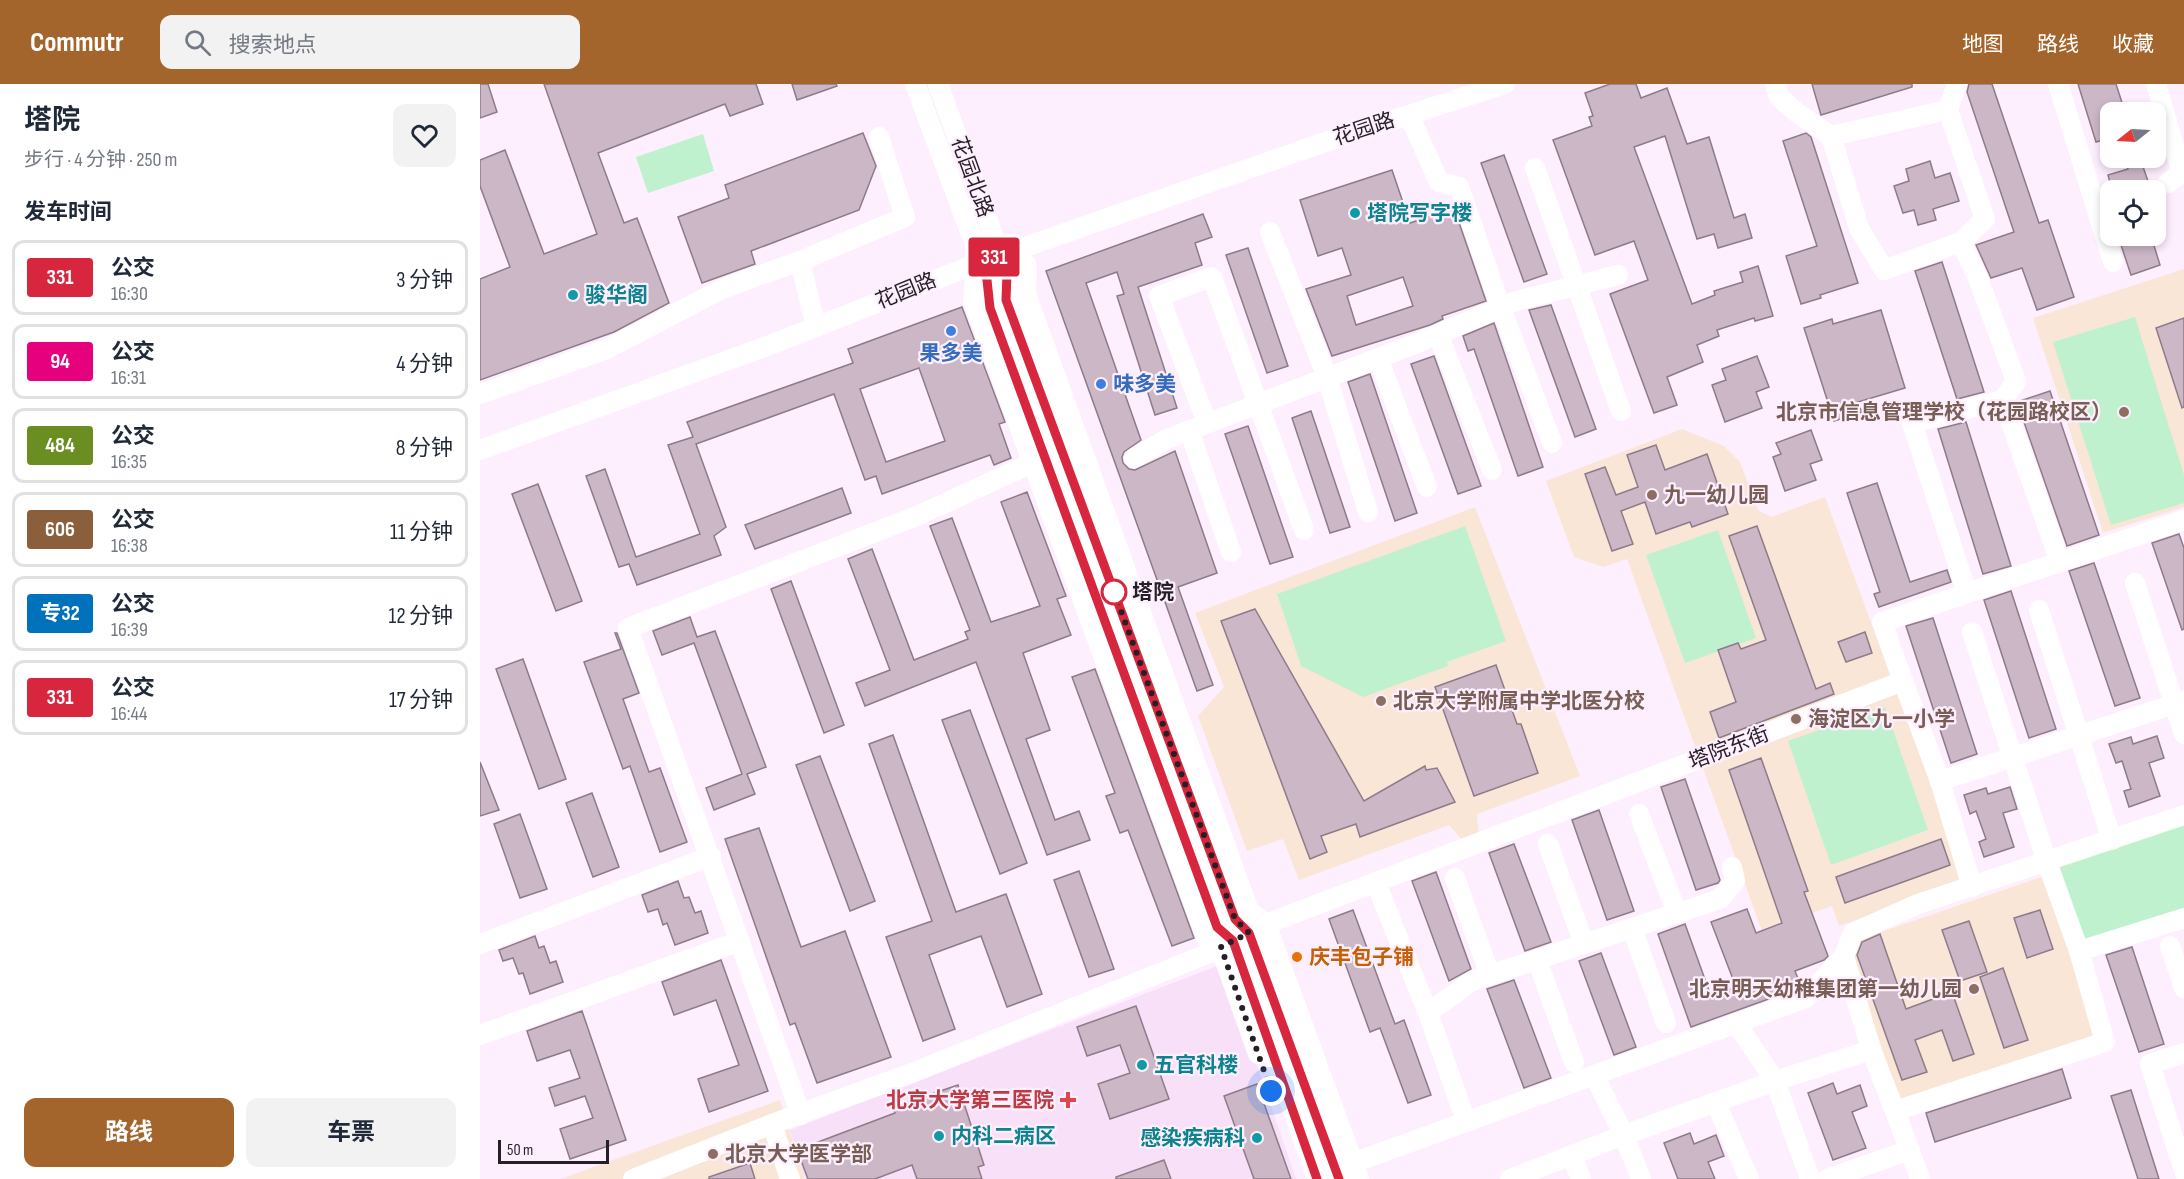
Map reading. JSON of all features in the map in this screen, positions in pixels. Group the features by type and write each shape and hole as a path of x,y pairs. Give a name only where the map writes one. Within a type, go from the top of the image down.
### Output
{"street":[{"name":"花园北路","path":"915,84 987,280 990,308 1039,462"},
{"name":"花园北路","path":"938,84 1007,273 1006,300 1235,919 1347,1172"},
{"name":"花园路","path":"480,450 816,327 1000,255 1331,140 1505,84"},
{"path":"1775,84 1779,97 1796,112 1831,136 1859,228 1884,270 1961,242 1985,219 1948,110 1957,84"},
{"path":"2058,84 2113,262"},
{"path":"2156,84 2182,173 2168,183"},
{"path":"1831,136 1948,110"},
{"path":"1409,115 1439,182 1459,187 1501,308 1552,443"},
{"path":"480,394 607,349 724,288 800,261 905,217 879,137"},
{"path":"1535,168 1621,411"},
{"path":"1270,232 1327,377 1368,512"},
{"path":"1961,242 1978,278 2016,381 2003,400 1912,423 1967,593"},
{"path":"800,261 816,327"},
{"path":"1028,266 1026,294 1250,911 1242,936 1305,1179"},
{"path":"1134,458 1167,439 1378,358 1516,301 1618,275"},
{"path":"1231,552 1198,427 1159,296 1212,277 1304,530"},
{"path":"974,284 972,300 1039,462 1206,937 1242,936"},
{"path":"1438,334 1492,470"},
{"path":"1378,358 1427,487"},
{"path":"2003,400 2060,562"},
{"path":"801,1115 744,958 711,856 628,628 917,516 1039,462"},
{"path":"1972,886 1940,781 1882,622 2184,520"},
{"path":"2135,583 2179,702 2184,734"},
{"path":"2038,610 2112,840"},
{"path":"1895,1111 2105,1042 2079,951 2047,862 1972,632"},
{"name":"塔院东街","path":"633,1179 771,1124 902,1077 1376,883 1903,681"},
{"path":"1940,781 2179,702"},
{"path":"1639,814 1677,913"},
{"path":"1347,1172 1466,1121 1806,998 1844,956 1853,933 1918,904 2184,815"},
{"path":"1548,844 1584,944"},
{"path":"480,944 711,856"},
{"path":"1428,1012 1472,981 1720,899 1735,882 1732,867"},
{"path":"1455,878 1490,975"},
{"path":"1376,883 1428,1012 1466,1121"},
{"path":"2079,951 2184,918"},
{"path":"1632,928 1666,1023"},
{"name":"花园北路","path":"1242,936 1317,1179"},
{"path":"480,1035 740,941"},
{"path":"2169,946 2184,988"},
{"path":"1844,956 1871,1050 1920,1179"},
{"path":"1537,960 1574,1062"},
{"path":"1736,1023 1775,1081 1810,1179"},
{"path":"1510,1179 1623,1135 1716,1104 1775,1081 1871,1050"},
{"path":"2184,1053 2150,1064 2184,1171"},
{"path":"1594,1075 1641,1179"},
{"path":"1716,1104 1749,1179"},
{"path":"771,1124 790,1179"},
{"path":"1827,1179 1910,1150"},
{"path":"1572,1156 1581,1179"}],"shaded area":[{"name":"北京市信息管理学校（花园路校区）","path":"2184,269 2184,507 2103,533 2033,318"},
{"name":"海淀区九一小学","path":"1682,429 1724,446 1740,462 1758,510 1771,517 1825,497 1966,881 1839,926 1832,906 1762,931 1627,559 1603,567 1574,557 1546,481"},
{"name":"北京大学附属中学北医分校","path":"1475,507 1580,776 1477,814 1479,838 1465,843 1449,825 1299,880 1283,839 1247,851 1198,716 1224,687 1195,613"},
{"name":"北京明天幼稚集团第一幼儿园","path":"2047,875 2102,1034 1901,1103 1846,944"},
{"name":"北京大学第三医院","path":"1222,964 1296,1179 805,1179 790,1130"},
{"name":"北京大学医学部","path":"780,1100 805,1179 560,1179"}],"green space":[{"path":"703,134 714,171 648,193 636,157"},
{"path":"2135,317 2184,475 2184,503 2111,525 2053,342"},
{"path":"1465,526 1506,641 1447,662 1448,666 1363,697 1301,666 1277,594"},
{"path":"1718,530 1756,638 1685,663 1646,555"},
{"path":"1885,707 1928,830 1831,865 1788,741"},
{"path":"2184,815 2184,926 2088,958 2055,858"}],"building":[{"path":"480,84 488,84 497,112 480,118"},
{"path":"544,84 756,84 763,104 730,116 725,104 598,153 624,223 637,218 669,303 614,332 480,380 480,279 510,267 480,186 480,160 505,150 544,254 597,234"},
{"path":"792,84 836,84 837,86 797,100"},
{"path":"1610,84 1636,84 1641,98 1667,88 1687,144 1709,137 1734,218 1745,214 1752,238 1718,248 1714,234 1697,239 1665,136 1634,147 1692,304 1715,295 1714,291 1743,282 1740,272 1758,266 1773,316 1755,321 1754,318 1717,330 1719,336 1697,345 1703,362 1667,377 1677,405 1654,413 1610,294 1648,280 1634,241 1595,255 1553,140 1592,126 1589,117 1593,116 1585,93"},
{"path":"1812,84 1912,84 1912,87 1821,115"},
{"path":"1969,84 1992,84 2039,223 2048,220 2074,297 2037,310 2022,268 1991,278 1976,245 2014,232 1967,92"},
{"path":"2078,84 2116,84 2122,102 2100,102 2100,141 2096,142"},
{"path":"863,133 876,166 859,210 751,251 755,264 702,283 678,217 729,198 725,185"},
{"path":"1806,133 1811,137 1858,283 1820,295 1821,298 1801,304 1786,256 1817,246 1783,141"},
{"path":"1504,155 1547,274 1524,282 1481,163"},
{"path":"1930,161 1935,178 1950,173 1959,201 1933,209 1936,220 1918,225 1914,210 1903,213 1894,186 1909,181 1906,169"},
{"path":"2143,168 2148,180 2109,180 2108,175 2128,169"},
{"path":"1392,170 1410,223 1454,208 1486,301 1442,316 1443,319 1430,325 1332,356 1306,289 1351,275 1342,248 1318,256 1300,200","holes":["1403,277 1413,306 1356,325 1347,296"]},
{"path":"1203,214 1212,237 1195,243 1202,265 1138,287 1177,408 1155,415 1117,296 1124,294 1117,272 1086,283 1141,440 1124,452 1123,463 1129,469 1135,470 1175,451 1217,573 1178,587 1213,685 1197,691 1046,271"},
{"path":"2121,246 2154,246 2160,265 2131,275"},
{"path":"1248,248 1288,366 1267,373 1226,255"},
{"path":"1942,262 1984,392 1957,399 1915,271"},
{"path":"1551,305 1596,429 1575,437 1529,310"},
{"path":"962,307 1005,422 999,424 1011,458 994,465 990,455 882,494 876,476 865,480 834,394 696,444 726,527 714,536 721,555 637,585 629,564 619,567 586,476 605,469 636,557 700,534 668,445 693,437 687,422 853,363 848,349","holes":["919,368 945,441 886,462 860,389"]},
{"path":"1881,310 1905,388 1858,402 1862,412 1834,421 1804,328 1832,319 1833,324"},
{"path":"2184,318 2184,407 2182,408 2156,328"},
{"path":"1494,323 1543,467 1518,476 1474,349 1468,351 1463,336"},
{"path":"1434,356 1481,486 1458,494 1411,364"},
{"path":"1757,356 1769,387 1756,392 1762,408 1725,422 1712,385 1726,380 1722,369"},
{"path":"1370,374 1417,513 1395,521 1348,382"},
{"path":"2050,391 2099,535 2067,546 2017,402"},
{"path":"1311,411 1350,527 1330,533 1292,418"},
{"path":"1966,422 2011,566 1983,574 1938,429"},
{"path":"1248,426 1293,557 1270,564 1225,434"},
{"path":"1811,430 1822,460 1810,464 1816,480 1785,491 1773,457 1781,454 1776,443"},
{"path":"1656,445 1665,470 1707,454 1728,514 1692,527 1690,522 1656,534 1645,502 1621,511 1633,544 1612,551 1585,474 1605,467 1616,495 1638,487 1627,455"},
{"path":"1877,483 1910,582 1947,570 1951,582 1879,607 1874,594 1880,592 1847,493"},
{"path":"538,484 582,601 556,611 512,494"},
{"path":"842,488 851,513 755,549 745,525"},
{"path":"1027,492 1066,596 1057,599 1071,635 1023,653 1050,730 1026,739 1055,820 1079,811 1090,840 1047,855 976,662 865,706 856,683 890,670 848,559 872,549 914,660 968,639 965,632 970,630 930,526 952,518 991,622 1040,606 1001,502"},
{"path":"1757,526 1816,689 1830,683 1834,694 1719,738 1710,712 1736,702 1718,650 1738,643 1741,649 1766,640 1729,536"},
{"path":"2179,534 2184,548 2184,629 2182,630 2152,543"},
{"path":"2094,563 2140,698 2115,706 2069,571"},
{"path":"791,581 844,725 824,733 771,589"},
{"path":"2011,591 2056,729 2029,738 1984,600"},
{"path":"1255,609 1364,801 1425,766 1426,770 1437,768 1455,802 1360,837 1356,824 1321,836 1327,852 1310,859 1221,621"},
{"path":"690,617 697,637 715,631 766,767 747,774 755,794 714,810 706,788 742,774 694,643 662,655 653,631"},
{"path":"1933,618 1977,754 1951,763 1906,626"},
{"path":"1865,632 1872,653 1846,662 1838,642"},
{"path":"615,633 617,633 639,693 623,699 649,772 660,768 687,842 660,852 630,766 623,769 584,662 621,649"},
{"path":"523,659 566,779 539,789 496,669"},
{"path":"1496,665 1517,724 1521,724 1538,773 1474,796 1435,687"},
{"path":"1095,669 1194,938 1172,946 1128,830 1120,833 1106,796 1115,793 1072,677"},
{"path":"970,710 1027,863 1000,874 942,720"},
{"path":"893,735 956,912 1006,894 1042,994 1007,1007 981,936 929,955 955,1029 923,1041 886,937 932,921 869,744"},
{"path":"2157,736 2164,758 2149,763 2160,796 2129,807 2124,791 2131,789 2122,761 2116,763 2109,744 2131,737 2133,744"},
{"path":"820,756 875,901 850,911 796,765"},
{"path":"1761,758 1808,891 1804,892 1828,956 1824,960 1795,971 1801,986 1799,988 1691,1027 1658,934 1685,924 1711,996 1736,987 1711,922 1747,909 1756,933 1782,923 1729,770"},
{"path":"480,762 499,810 480,816"},
{"path":"1685,779 1720,880 1718,883 1696,890 1661,787"},
{"path":"2010,787 2017,809 2003,813 2014,847 1984,857 1979,842 1986,839 1976,811 1970,814 1964,795 1986,788 1988,794"},
{"path":"592,793 619,867 593,877 566,803"},
{"path":"1599,810 1634,911 1607,920 1572,820"},
{"path":"520,814 547,889 520,898 494,824"},
{"path":"759,828 801,947 845,931 891,1057 817,1083 795,1023 790,1025 725,839"},
{"path":"1941,839 1950,865 1845,903 1836,877"},
{"path":"1514,844 1551,942 1525,951 1489,853"},
{"path":"1079,871 1114,969 1089,977 1054,880"},
{"path":"1436,872 1471,969 1449,981 1412,881"},
{"path":"678,881 684,898 689,897 695,913 701,911 708,933 675,945 667,923 663,925 658,909 648,912 642,895"},
{"path":"1353,910 1395,1024 1404,1020 1431,1095 1408,1103 1380,1028 1370,1032 1329,919"},
{"path":"2040,910 2053,949 2027,958 2014,918"},
{"path":"1969,921 1987,972 1960,981 1942,930"},
{"path":"1880,934 1906,1009 1952,992 1974,1054 1953,1061 1942,1030 1915,1040 1927,1072 1902,1080 1857,955 1862,942"},
{"path":"535,936 539,948 544,946 550,963 556,961 563,982 530,994 523,973 519,974 513,958 503,961 499,950"},
{"path":"2132,947 2164,1044 2139,1052 2106,955"},
{"path":"1601,953 1636,1047 1614,1055 1579,961"},
{"path":"721,960 768,1091 709,1112 698,1079 739,1065 716,1000 674,1015 662,982"},
{"path":"2003,968 2028,1040 2004,1048 1980,977"},
{"path":"1514,980 1551,1078 1524,1088 1487,989"},
{"name":"五官科楼","path":"1136,1006 1169,1099 1110,1119 1098,1084 1130,1073 1120,1045 1087,1056 1077,1027"},
{"path":"582,1011 626,1140 570,1159 560,1129 593,1118 585,1096 555,1106 549,1088 580,1078 570,1050 537,1061 527,1031"},
{"path":"2062,1069 2071,1098 1935,1142 1926,1113"},
{"path":"1833,1083 1837,1094 1860,1085 1867,1106 1852,1112 1866,1148 1833,1160 1808,1093"},
{"name":"感染疾病科","path":"1257,1084 1291,1179 1254,1179 1224,1096"},
{"path":"958,1085 984,1165 978,1167 982,1179 917,1179 912,1165 875,1179 808,1179 797,1150 895,1113 893,1107"},
{"path":"2131,1090 2159,1179 2138,1179 2111,1096"},
{"path":"1690,1133 1694,1144 1716,1135 1724,1156 1708,1162 1715,1179 1678,1179 1664,1143"},
{"path":"1164,1160 1171,1179 1116,1179 1116,1177"},
{"path":"750,1163 755,1179 709,1179 709,1177"}],"bus line":[{"name":"331","path":"1317,1179 1233,941 1217,927 990,308 987,280 981,262 1000,255 1007,273 1006,300 1235,919 1249,933 1339,1179"}],"place":[{"name":"塔院写字楼","path":"1355,213"},
{"name":"骏华阁","path":"573,295"},
{"name":"果多美","path":"951,331"},
{"name":"味多美","path":"1101,384"},
{"name":"北京市信息管理学校（花园路校区）","path":"2124,412"},
{"name":"九一幼儿园","path":"1652,495"},
{"name":"塔院","path":"1114,592"},
{"name":"北京大学附属中学北医分校","path":"1381,701"},
{"name":"海淀区九一小学","path":"1796,719"},
{"name":"庆丰包子铺","path":"1297,957"},
{"name":"北京明天幼稚集团第一幼儿园","path":"1974,989"},
{"name":"五官科楼","path":"1142,1065"},
{"name":"北京大学第三医院","path":"1068,1100"},
{"name":"内科二病区","path":"939,1136"},
{"name":"感染疾病科","path":"1257,1138"},
{"name":"北京大学医学部","path":"713,1154"}],"route":[{"path":"1114,592 1235,919 1249,933 1221,947 1271,1091"}]}
